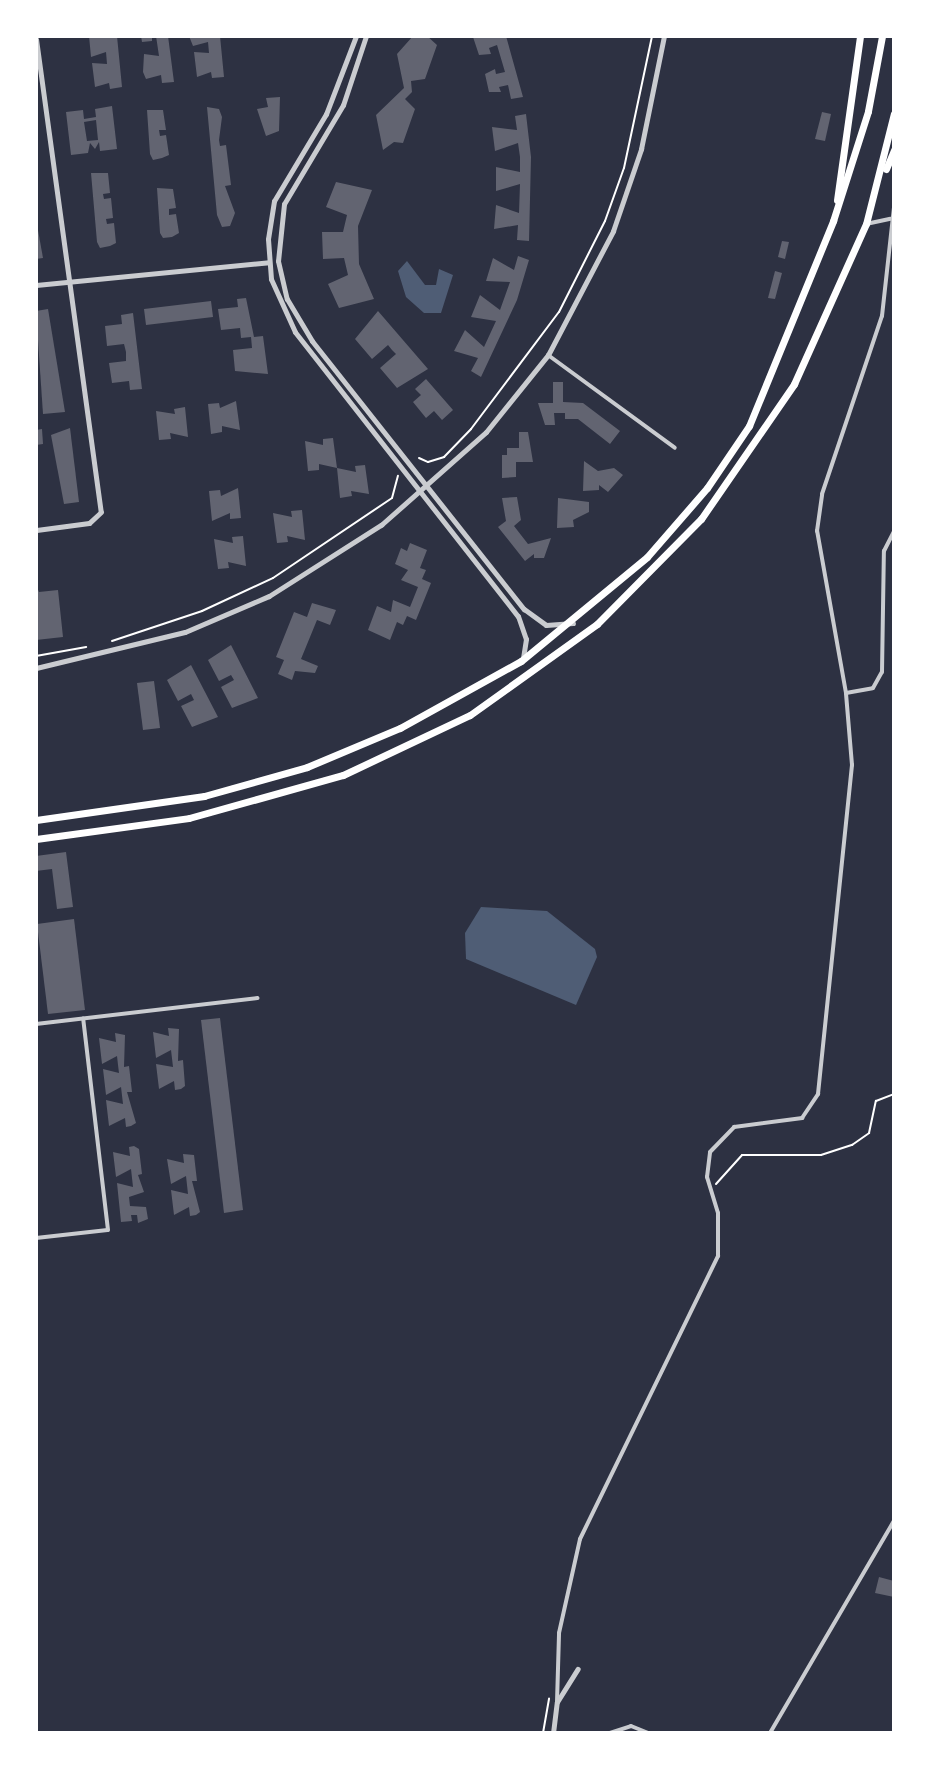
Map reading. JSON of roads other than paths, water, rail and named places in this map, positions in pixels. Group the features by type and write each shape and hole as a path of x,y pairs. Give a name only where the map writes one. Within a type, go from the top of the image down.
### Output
{"highway":[{"path":"833,221 860,36"},
{"path":"36,820 204,796 295,770 400,728 521,661 573,623 647,557 731,454 766,389 833,221 868,111 882,36"},
{"path":"36,839 189,818 286,794 406,749 526,680 597,624 668,558 743,465 794,384 866,224 894,113"},
{"path":"877,189 894,150"}],"street":[{"path":"356,36 326,114 274,201 268,263 274,291 291,325 518,616 526,639 521,661"},
{"path":"366,36 339,113 288,192 278,261 287,299 302,326 532,617 546,625 573,623"},
{"path":"36,668 111,654 224,618 337,555 421,494 486,432 548,355 626,198 664,36"},
{"path":"36,39 101,512 89,523 36,530"},
{"path":"553,1733 559,1633 580,1539 718,1256 720,1228 706,1165 721,1136 747,1123 802,1118 818,1094 852,765 846,693 817,531 822,494 882,316 890,219 894,207"},
{"path":"866,224 890,219"},
{"path":"36,285 67,281 102,282 278,261"},
{"path":"548,355 675,448"},
{"path":"846,693 873,688 882,672 884,551 894,531"},
{"path":"36,1024 257,998"},
{"path":"36,1238 108,1230 83,1018"},
{"path":"770,1733 894,1521"},
{"path":"557,1702 578,1669"},
{"path":"610,1733 631,1726 648,1733"}],"water":[{"path":"407,261 425,285 436,285 439,269 453,275 441,313 424,313 406,297 398,271"},
{"path":"481,907 547,911 595,949 597,957 576,1005 466,959 465,933"}]}
